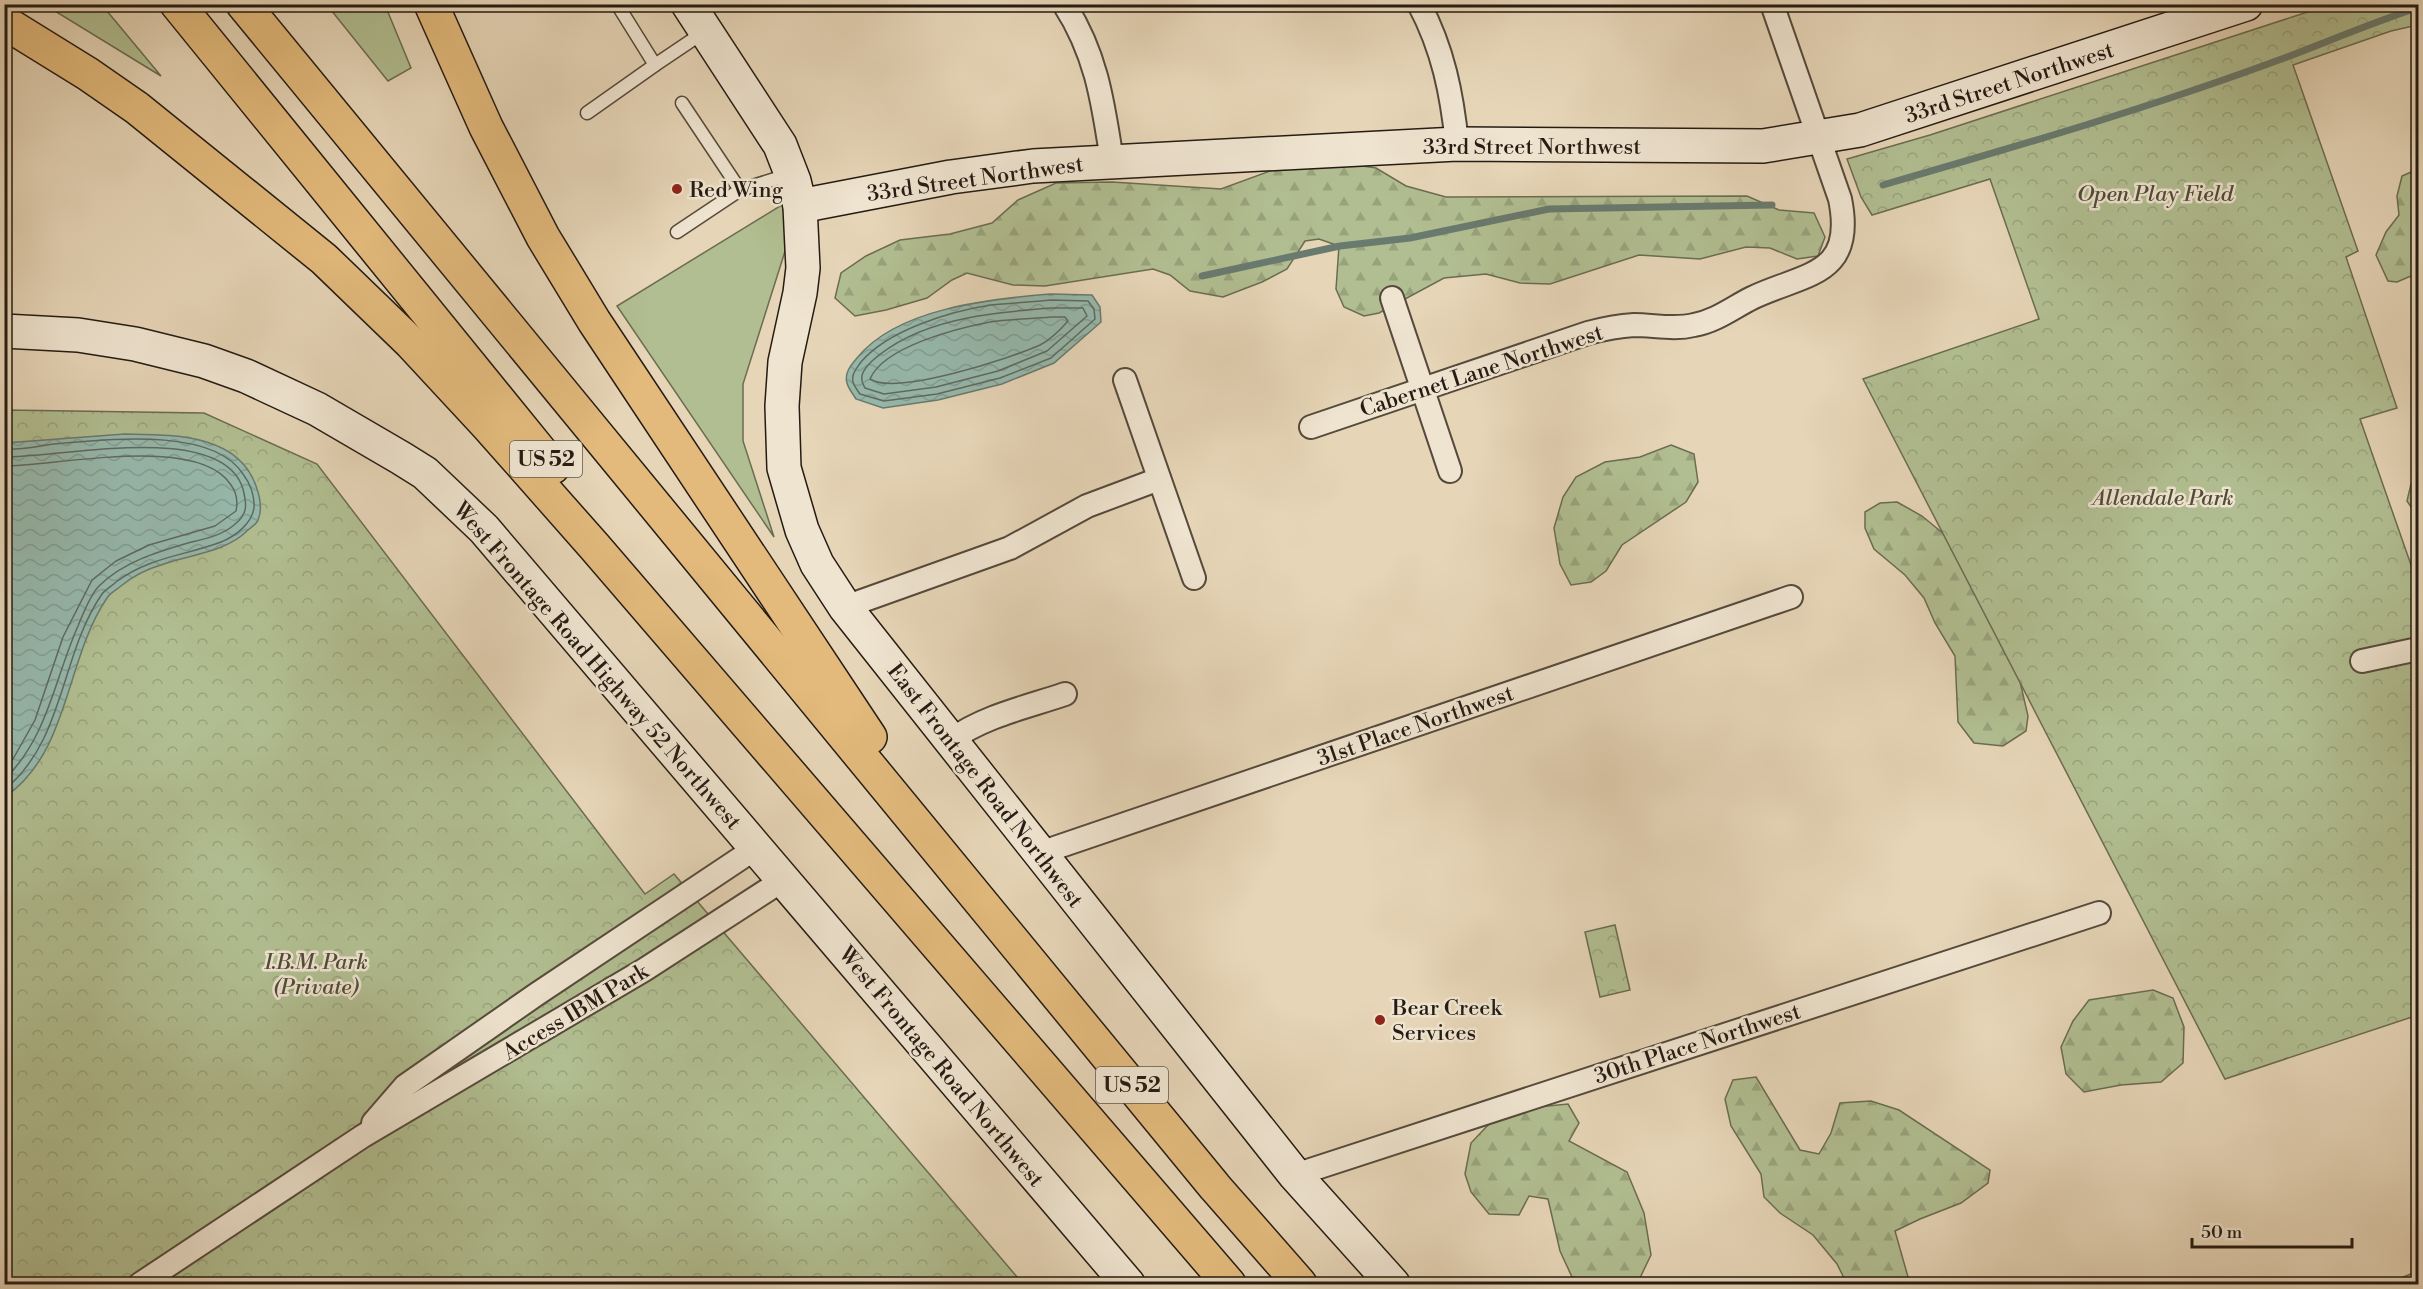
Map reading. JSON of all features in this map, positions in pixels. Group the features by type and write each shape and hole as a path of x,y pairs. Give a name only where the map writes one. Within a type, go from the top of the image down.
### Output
{"highway":[{"name":"US 52","path":"177,4 496,396 911,917 1228,1284"},
{"name":"US 52","path":"243,4 1208,1178 1300,1284"},
{"path":"430,4 505,166 560,265 601,331 967,884"},
{"path":"4,22 88,74 188,147 324,259 411,343 586,537 911,917"}],"street":[{"name":"East Frontage Road Northwest","path":"688,4 780,145 792,174 800,206 803,268 785,362 782,406 784,468 802,530 817,564 845,607 1295,1175 1393,1284"},
{"path":"1064,4 1076,23 1095,67 1112,161"},
{"path":"1419,4 1434,33 1444,63 1450,87 1457,144"},
{"name":"Cabernet Lane Northwest","path":"1311,427 1588,333 1615,327 1675,327 1700,324 1727,313 1751,298 1817,272 1830,261 1839,248 1844,225 1840,199 1772,4"},
{"name":"33rd Street Northwest","path":"800,206 951,177 1033,166 1112,161 1457,144 1763,146 1860,130 2246,4"},
{"path":"1392,298 1450,471"},
{"name":"West Frontage Road Highway 52 Northwest","path":"4,331 78,335 135,344 204,361 246,376 317,409 425,473 484,529 756,848"},
{"path":"1125,380 1194,578"},
{"path":"845,607 1010,548 1087,506 1159,479"},
{"name":"31st Place Northwest","path":"1040,853 1791,597"},
{"path":"2362,661 2418,649"},
{"path":"951,741 966,730 983,722 1065,694"},
{"name":"West Frontage Road Northwest","path":"756,848 1128,1284"},
{"name":"Access IBM Park","path":"363,1136 405,1086 537,994 756,848"},
{"name":"Access IBM Park","path":"140,1284 363,1136 644,970 783,880"},
{"name":"30th Place Northwest","path":"1295,1175 2099,913"}],"lane":[{"path":"617,4 655,65"},
{"path":"587,113 706,31"},
{"path":"682,103 740,190"},
{"path":"677,232 740,190 792,174"}],"green space":[{"path":"45,5 102,5 161,76"},
{"path":"327,5 385,5 411,68 388,81"},
{"name":"Allendale Park","path":"2329,5 2418,5 2418,25 2391,31 2293,65 2358,251 2346,257 2397,408 2360,419 2418,585 2418,1015 2225,1079 1863,379 2039,319 1990,179 1872,215 1861,197 1847,159 1930,135"},
{"path":"1337,162 1376,168 1406,186 1446,197 1747,196 1779,210 1814,213 1825,237 1818,256 1797,259 1770,248 1746,247 1700,259 1639,255 1550,284 1520,283 1486,274 1444,278 1379,313 1364,316 1344,307 1336,289 1339,246 1319,239 1305,241 1287,269 1262,282 1223,297 1190,291 1170,275 1153,269 1045,286 1013,285 967,273 952,280 927,298 855,316 835,298 841,273 866,256 900,240 950,234 992,223 1018,200 1056,183 1112,182 1221,189 1278,168"},
{"path":"2418,169 2418,273 2397,282 2388,281 2376,255 2386,232 2399,215 2397,196 2402,176"},
{"path":"785,203 787,245 743,384 743,441 774,537 617,306"},
{"name":"I.B.M. Park (Private)","path":"5,410 204,413 317,464 645,894 674,874 1023,1284 5,1284"},
{"path":"1671,445 1694,454 1698,482 1686,502 1622,545 1606,571 1591,582 1571,585 1560,564 1554,528 1563,497 1576,477 1605,462 1640,457"},
{"path":"2418,480 2418,517 2407,501 2411,484"},
{"path":"1897,502 1922,516 1956,544 2018,673 2028,716 2026,731 2003,746 1974,743 1958,722 1955,656 1935,623 1924,598 1905,575 1874,549 1865,528 1865,512 1880,503"},
{"path":"1615,925 1630,990 1600,997 1585,932"},
{"path":"2153,990 2173,998 2184,1027 2183,1063 2161,1082 2121,1085 2084,1092 2066,1074 2061,1047 2073,1021 2089,1000"},
{"path":"1756,1077 1800,1150 1819,1154 1831,1133 1840,1103 1871,1101 1899,1110 1990,1170 1988,1183 1961,1203 1895,1231 1910,1284 1847,1284 1837,1264 1813,1235 1780,1213 1764,1197 1761,1174 1731,1126 1725,1099 1733,1080"},
{"path":"1568,1104 1579,1123 1569,1141 1627,1172 1644,1213 1651,1255 1638,1282 1613,1284 1572,1277 1560,1251 1548,1199 1529,1196 1519,1215 1489,1214 1471,1192 1465,1174 1471,1143 1490,1123 1537,1107"},
{"path":"2418,1271 2418,1284 2404,1284 2401,1278"}],"water":[{"path":"1050,294 1092,295 1100,307 1101,322 1054,363 1002,384 938,400 883,408 856,399 848,387 846,376 852,363 874,341 896,328 946,309 1001,299"},
{"path":"125,434 183,437 220,447 236,457 248,471 259,496 259,516 255,524 229,544 150,569 130,579 108,596 82,649 55,731 42,756 26,778 5,797 5,443"}],"waterway":[{"path":"1883,185 2137,109 2287,57 2411,10"},
{"path":"1202,276 1340,246 1410,238 1549,209 1772,205"}],"place":[{"name":"Red Wing","path":"677,189"},
{"name":"Bear Creek Services","path":"1380,1020"}],"park label":[{"name":"Open Play Field","path":"2155,193"}]}
